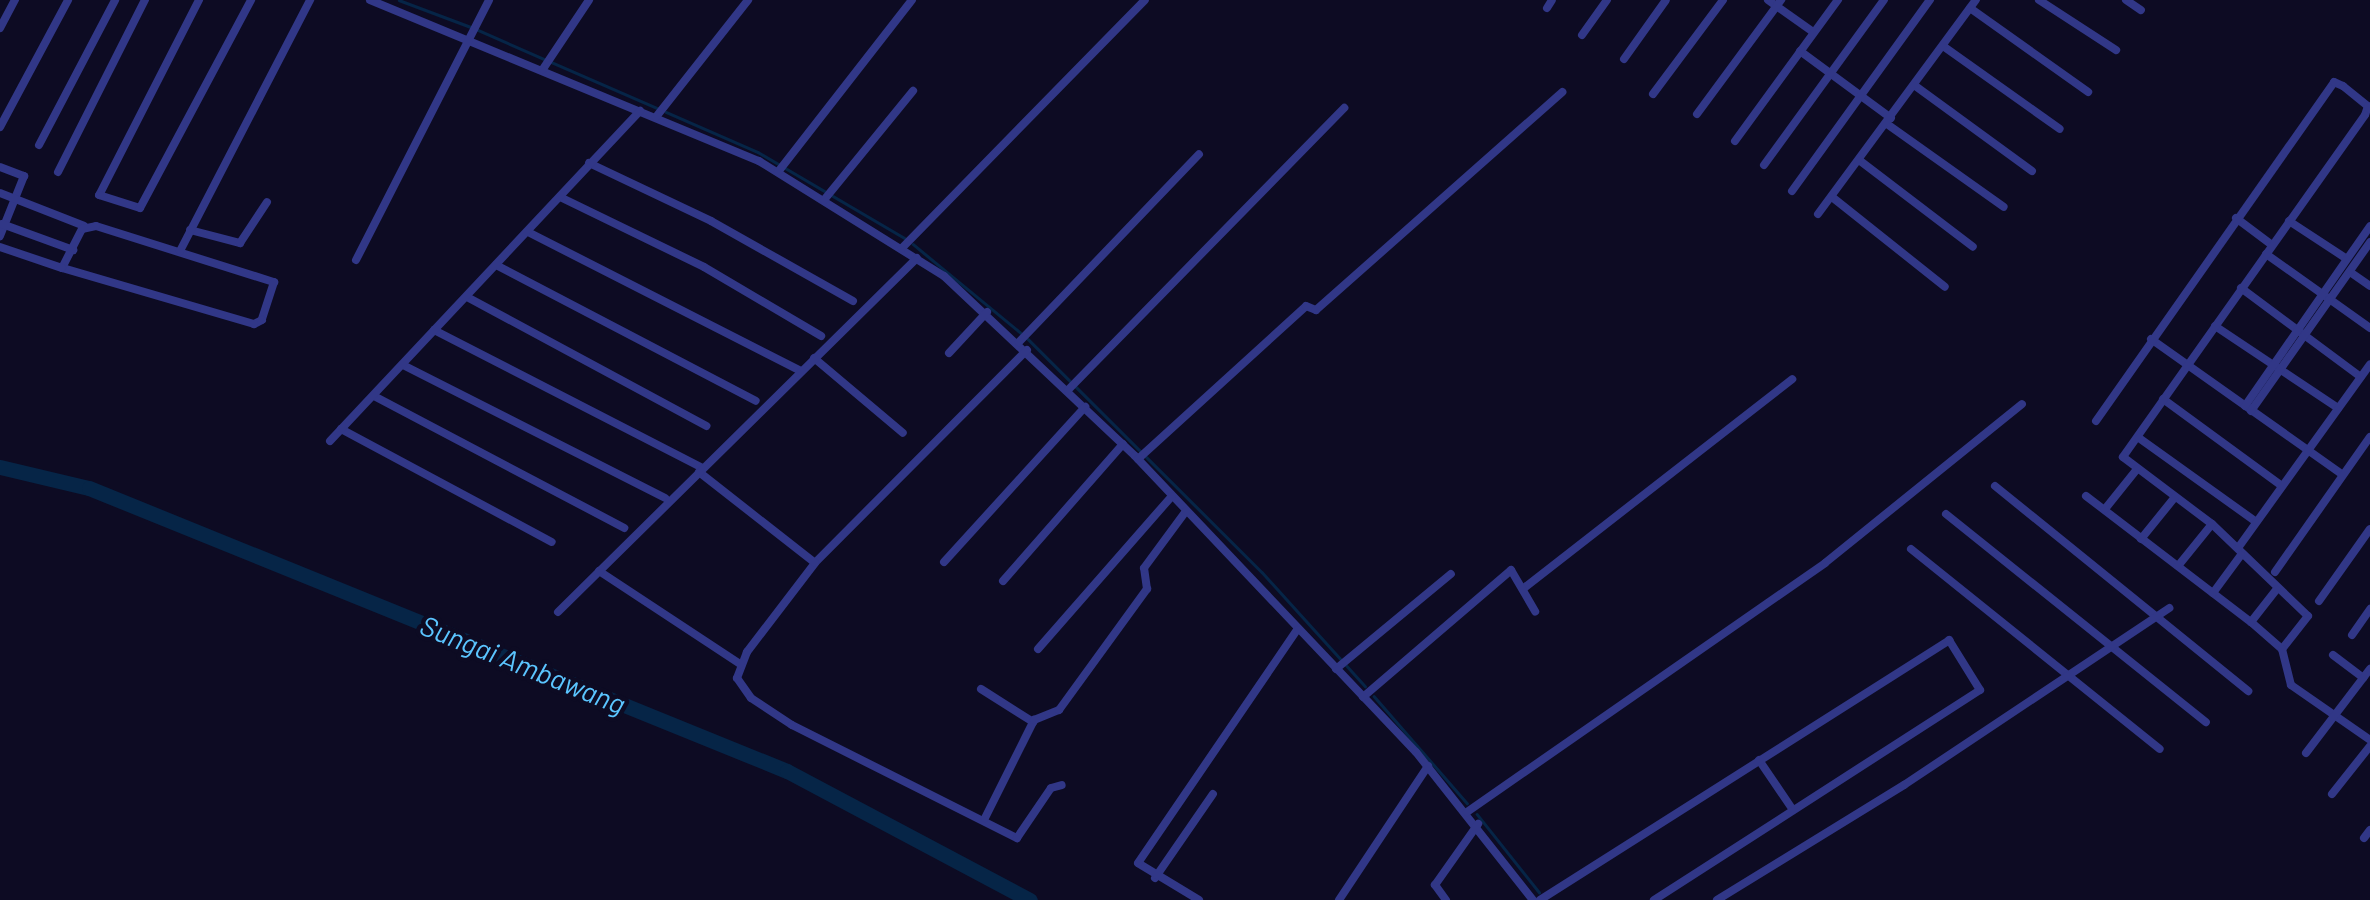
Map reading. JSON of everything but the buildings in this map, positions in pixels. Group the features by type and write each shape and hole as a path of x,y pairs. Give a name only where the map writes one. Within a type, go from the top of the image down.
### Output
{"street":[{"path":"0,28 14,0"},
{"path":"0,127 68,0"},
{"path":"39,145 115,0"},
{"path":"58,172 145,0"},
{"path":"199,0 99,195 140,208 251,0"},
{"path":"180,251 310,0"},
{"path":"370,0 402,6 471,33 778,172 917,258 987,312 1124,444 1428,766 1478,824 1532,900"},
{"path":"356,260 489,0"},
{"path":"543,68 589,0"},
{"path":"656,117 748,0"},
{"path":"778,172 912,0"},
{"path":"902,248 1144,0"},
{"path":"1582,36 1608,0"},
{"path":"1624,59 1666,0"},
{"path":"1653,94 1722,0"},
{"path":"1735,141 1838,0"},
{"path":"1764,165 1884,0"},
{"path":"1792,191 1930,0"},
{"path":"2040,0 2116,50"},
{"path":"2126,0 2141,10"},
{"path":"1698,114 1775,2 1813,32"},
{"path":"1818,214 1973,4 2088,92"},
{"path":"1943,46 2060,129"},
{"path":"1800,51 2004,207"},
{"path":"2096,421 2236,218 2338,82 2368,108 2123,458 2212,524 2276,590 2308,616 2282,649"},
{"path":"1914,85 2032,171"},
{"path":"824,200 912,91"},
{"path":"1138,459 1306,306 1316,310 1562,92"},
{"path":"1068,390 1344,108"},
{"path":"330,440 640,110"},
{"path":"1019,342 1199,154"},
{"path":"1859,160 1973,248"},
{"path":"589,164 711,221 853,300"},
{"path":"0,166 24,176 0,236"},
{"path":"0,193 84,226 180,251 274,282 262,320 254,324 0,247"},
{"path":"560,197 704,267 821,336"},
{"path":"1832,197 1945,287"},
{"path":"190,230 244,242 267,202"},
{"path":"2236,218 2272,245"},
{"path":"2289,221 2351,265 2370,286"},
{"path":"2,224 73,250"},
{"path":"62,268 84,226"},
{"path":"2351,265 2370,226"},
{"path":"528,232 801,371"},
{"path":"2248,408 2270,366 2297,329 2370,242"},
{"path":"2266,254 2370,328"},
{"path":"558,612 917,258"},
{"path":"496,265 756,401"},
{"path":"2241,288 2361,376"},
{"path":"2248,408 2306,336 2326,296"},
{"path":"466,297 708,426"},
{"path":"948,353 987,312"},
{"path":"2215,326 2338,408"},
{"path":"434,330 701,470 814,563"},
{"path":"2151,338 2342,474"},
{"path":"1027,350 814,563 740,664 744,690 792,725 1021,838 1050,788 1062,785"},
{"path":"814,358 903,433"},
{"path":"2213,593 2255,521 2370,364"},
{"path":"403,365 664,498"},
{"path":"1524,588 1792,379"},
{"path":"374,396 438,435 624,528"},
{"path":"2163,399 2282,486"},
{"path":"1467,812 1825,562 2022,404"},
{"path":"944,562 1085,406"},
{"path":"341,429 552,542"},
{"path":"2275,572 2370,437"},
{"path":"2139,438 2255,521"},
{"path":"1003,581 1124,444"},
{"path":"2105,510 2137,469"},
{"path":"1995,486 2248,691"},
{"path":"1038,649 1172,496"},
{"path":"2086,496 2282,649 2291,684 2370,743 2332,794"},
{"path":"2141,539 2175,497"},
{"path":"986,818 1032,722 1059,710 1146,589 1144,568 1186,512"},
{"path":"1946,514 2116,646 2206,722"},
{"path":"2178,566 2212,524"},
{"path":"2318,601 2370,529"},
{"path":"1912,549 2160,749"},
{"path":"1363,697 1511,570 1535,611"},
{"path":"599,571 740,664"},
{"path":"1336,670 1451,574"},
{"path":"2250,622 2276,590"},
{"path":"1717,900 2073,676 2168,608"},
{"path":"2352,635 2370,609"},
{"path":"1199,900 1155,878 1138,863 1297,630"},
{"path":"1540,900 1947,640 1980,683 1980,690 1654,900"},
{"path":"2334,655 2363,678"},
{"path":"2306,753 2370,669"},
{"path":"981,690 1032,722"},
{"path":"1759,760 1793,810"},
{"path":"1338,900 1428,766"},
{"path":"1155,878 1214,794"},
{"path":"1446,900 1435,886 1478,824"},
{"path":"1558,889 1566,900"}],"waterway":[{"path":"399,0 471,27"},
{"path":"478,30 544,59"},
{"path":"551,62 659,109"},
{"path":"666,112 758,152 906,239"},
{"path":"913,244 1022,334"},
{"path":"1028,339 1262,572 1365,686"},
{"name":"Sungai Ambawang","path":"0,467 89,488 787,771 1030,900"},
{"path":"1374,696 1467,803"},
{"path":"1477,814 1539,892"}]}
